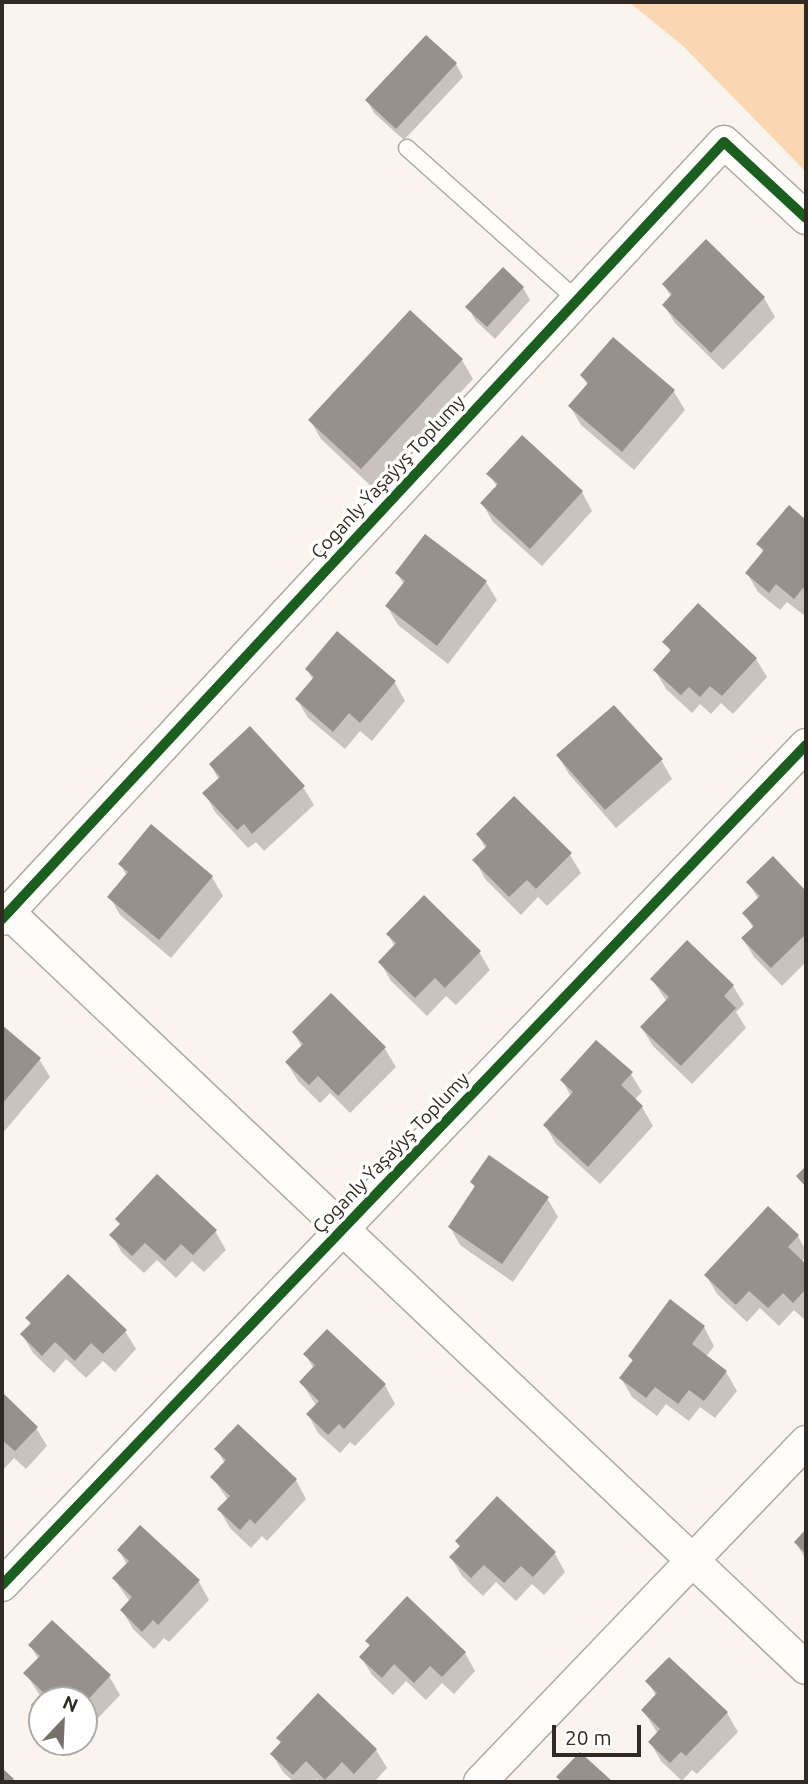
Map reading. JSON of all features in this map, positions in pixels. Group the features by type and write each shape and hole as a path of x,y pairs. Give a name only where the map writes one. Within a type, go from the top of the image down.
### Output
{"street":[{"name":"Çoganly Ýaşaýyş Toplumy","path":"806,218 724,142 5,916 343,1229 806,1668"},
{"name":"Çoganly Ýaşaýyş Toplumy","path":"2,1585 806,744"},
{"path":"480,1782 806,1442"}],"lane":[{"path":"407,148 578,300"}],"shaded area":[{"path":"629,2 806,2 806,172 683,46"}],"building":[{"path":"426,35 457,63 396,129 365,100"},
{"path":"706,239 765,297 711,353 662,305 672,294 662,284"},
{"path":"503,267 524,287 487,327 465,307"},
{"path":"410,310 463,359 361,469 308,420"},
{"path":"613,337 675,390 622,452 568,406 588,383 580,375"},
{"path":"522,435 583,491 530,549 480,503 498,484 486,474"},
{"path":"789,505 806,520 806,591 803,588 794,599 776,584 769,593 745,573 764,550 756,544"},
{"path":"425,534 487,581 437,646 385,606 405,581 395,573"},
{"path":"698,603 757,658 722,696 710,686 700,697 689,687 681,695 653,670 671,650 662,642"},
{"path":"337,631 396,681 360,723 349,713 333,732 295,699 314,677 305,669"},
{"path":"614,705 663,759 605,810 556,755"},
{"path":"250,726 305,786 252,834 244,824 237,830 202,793 220,777 209,764"},
{"path":"514,796 572,853 536,889 527,880 509,897 472,860 487,846 476,834"},
{"path":"151,824 213,876 159,940 107,897 128,872 118,864"},
{"path":"773,856 806,891 806,934 771,968 741,938 754,926 742,913 760,896 746,882"},
{"path":"424,895 481,951 445,988 435,978 415,998 378,962 396,943 386,934"},
{"path":"687,940 734,985 724,996 736,1008 681,1066 640,1027 669,997 650,979"},
{"path":"331,993 386,1047 338,1096 318,1076 309,1085 285,1062 303,1044 292,1032"},
{"path":"2,1025 41,1058 2,1104"},
{"path":"596,1040 633,1072 621,1085 643,1106 588,1167 543,1125 573,1092 560,1080"},
{"path":"489,1155 549,1197 502,1264 448,1227 475,1186 470,1182"},
{"path":"806,1166 806,1187 796,1176"},
{"path":"157,1174 217,1230 193,1255 181,1244 165,1261 145,1243 132,1256 109,1235 120,1224 115,1219"},
{"path":"768,1206 799,1235 788,1247 806,1264 806,1289 793,1303 783,1293 768,1308 749,1291 736,1305 704,1275"},
{"path":"68,1274 127,1330 103,1354 91,1343 75,1361 55,1342 42,1356 20,1334 31,1323 25,1318"},
{"path":"670,1299 705,1326 692,1344 727,1371 704,1401 689,1390 678,1404 655,1387 646,1398 619,1378 633,1360 628,1356"},
{"path":"327,1329 386,1384 344,1429 339,1424 328,1435 306,1414 319,1401 299,1382 315,1365 303,1354"},
{"path":"2,1392 38,1427 15,1451 2,1440"},
{"path":"238,1424 297,1479 255,1524 250,1519 240,1530 217,1509 230,1496 210,1477 226,1460 214,1449"},
{"path":"497,1496 556,1552 533,1577 521,1566 504,1583 484,1565 471,1578 449,1557 460,1546 455,1541"},
{"path":"140,1525 200,1580 158,1625 153,1620 142,1632 120,1610 132,1597 112,1578 129,1561 117,1550"},
{"path":"806,1529 806,1554 794,1542"},
{"path":"407,1596 466,1652 442,1677 430,1666 414,1683 394,1664 382,1678 359,1657 370,1645 365,1641"},
{"path":"52,1620 111,1675 98,1689 98,1686 37,1686 23,1673 40,1656 28,1645"},
{"path":"669,1657 728,1712 686,1756 681,1752 670,1763 648,1742 660,1729 641,1710 657,1693 645,1681"},
{"path":"318,1693 377,1749 354,1774 342,1762 325,1780 306,1761 293,1775 270,1754 281,1742 276,1738"},
{"path":"580,1752 613,1782 562,1782 556,1777"},
{"path":"2,1768 14,1779 11,1782 2,1782"}],"cycle path":[{"path":"2,919 724,142 806,218"},
{"path":"2,1585 806,745"}]}
